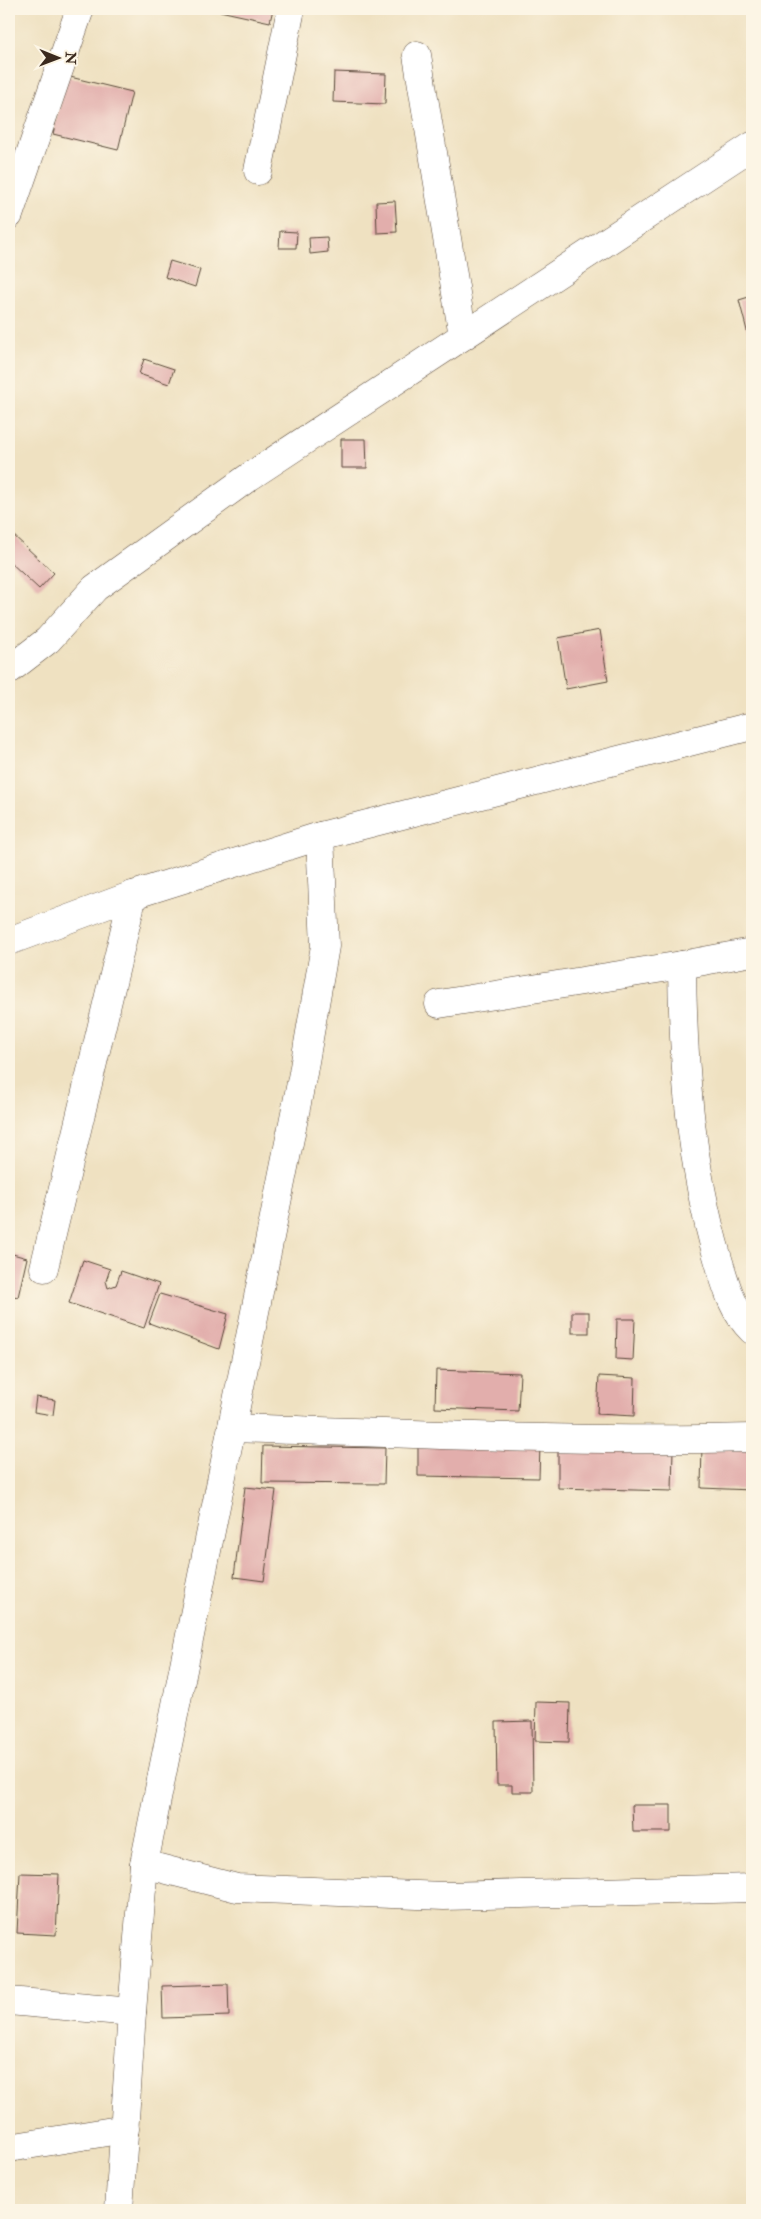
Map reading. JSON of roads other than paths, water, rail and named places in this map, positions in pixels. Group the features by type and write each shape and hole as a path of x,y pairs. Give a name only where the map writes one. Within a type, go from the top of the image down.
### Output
{"street":[{"path":"9,215 80,9"},
{"path":"258,170 291,9"},
{"path":"417,55 463,336"},
{"path":"9,670 48,640 95,588 249,477 752,146"},
{"path":"9,941 133,895 320,836 752,726"},
{"path":"119,2210 144,1864 303,1073 325,946 320,836"},
{"path":"44,1268 133,895"},
{"path":"439,1004 752,952"},
{"path":"682,965 682,1037 690,1123 703,1196 713,1242 729,1295 741,1319 752,1330"},
{"path":"232,1428 470,1435 698,1439 752,1438"},
{"path":"144,1864 236,1888 355,1893 444,1896 752,1888"},
{"path":"9,2001 132,2012"},
{"path":"9,2148 125,2129"}]}
